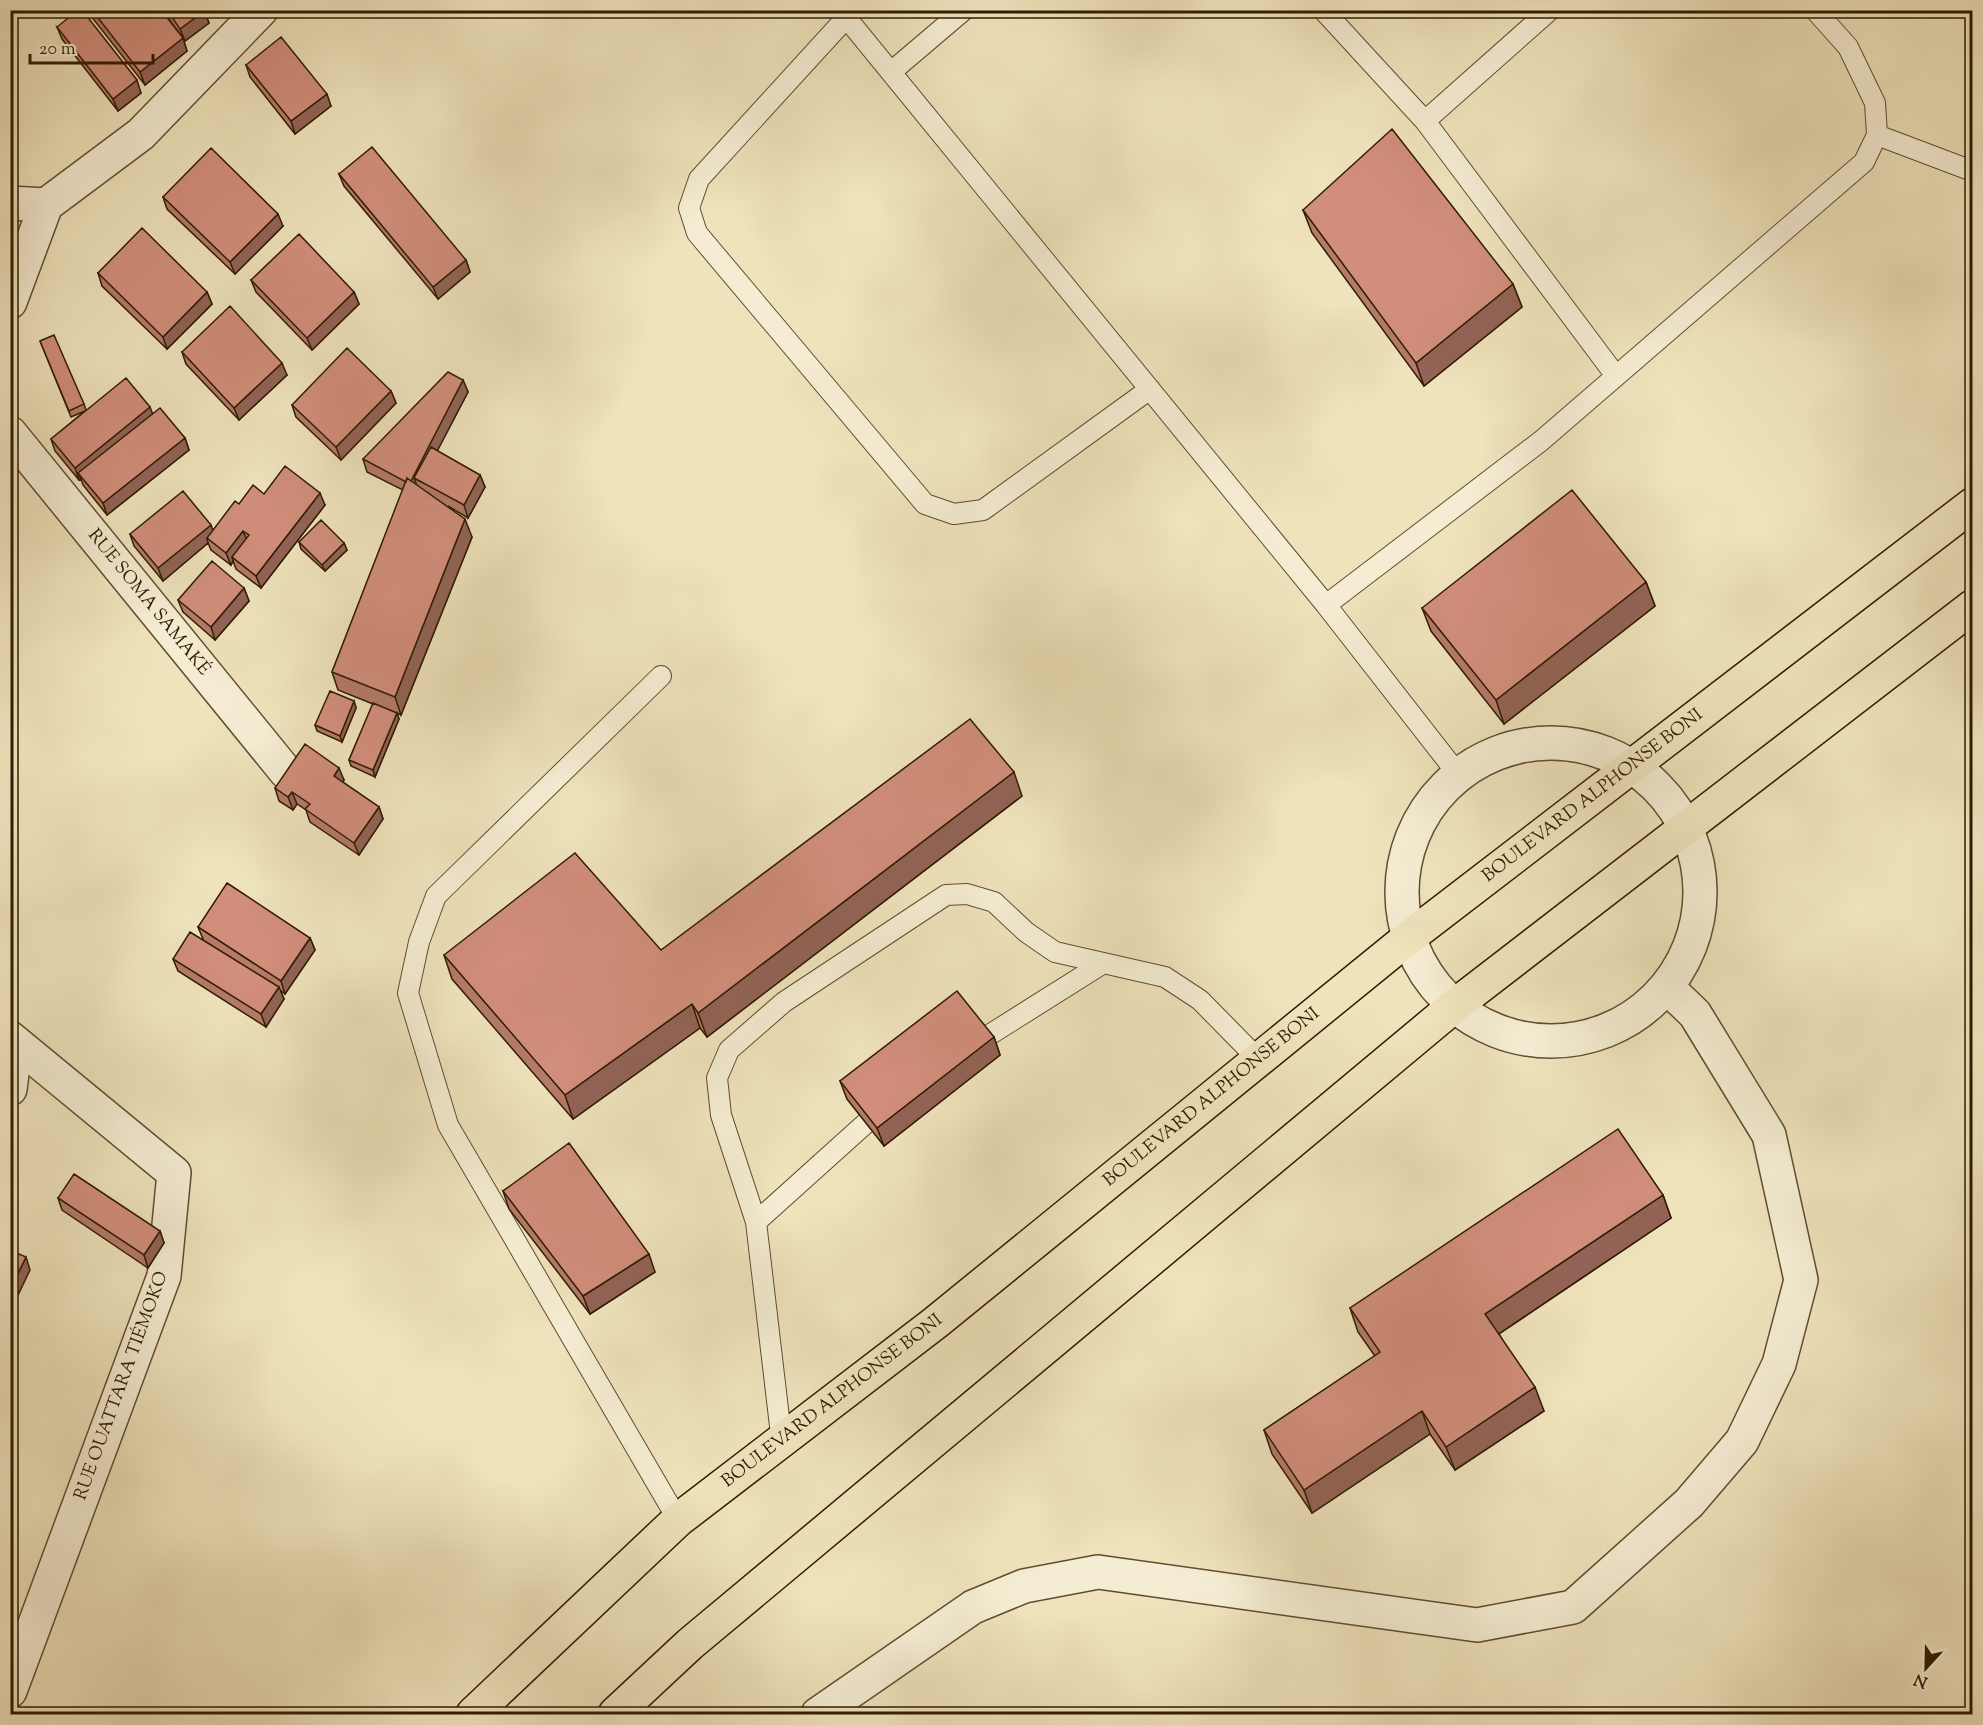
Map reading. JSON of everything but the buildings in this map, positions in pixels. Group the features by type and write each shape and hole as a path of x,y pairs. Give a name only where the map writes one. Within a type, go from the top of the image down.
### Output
{"main road":[{"name":"BOULEVARD ALPHONSE BONI","path":"473,1714 678,1520 782,1443 935,1323 1407,939 1972,505"},
{"path":"615,1714 690,1644 1453,1007 1972,607"}],"street":[{"path":"10,302 46,205 141,134 261,10"},
{"path":"10,203 46,205"},
{"name":"RUE SOMA SAMAKÉ","path":"10,433 286,772"},
{"path":"1574,744 1632,765 1664,793 1687,828 1702,882 1695,938 1668,988 1623,1026 1564,1042 1505,1036 1453,1007 1425,976 1407,939 1400,878 1418,820 1457,773 1513,746 1574,744"},
{"path":"818,1714 974,1607 1024,1586 1098,1572 1477,1625 1573,1607 1689,1503 1742,1441 1779,1364 1801,1280 1769,1135 1695,1014 1668,988"},
{"path":"10,1089 13,1040"},
{"name":"RUE OUATTARA TIÉMOKO","path":"10,1692 164,1276 174,1173 13,1040"}],"lane":[{"path":"891,72 964,10"},
{"path":"1323,10 1425,122 1616,376"},
{"path":"1425,122 1550,10"},
{"path":"1326,605 1541,441 1864,162 1877,135 1875,103 1848,47 1815,10"},
{"path":"1150,389 983,510 954,514 925,504 697,233 689,208 699,179 843,14 891,72 1150,389 1326,605 1457,773"},
{"path":"1877,135 1967,169 1972,168"},
{"path":"661,676 436,896 420,942 408,993 448,1125 678,1520"},
{"path":"782,1443 756,1222 721,1115 717,1078 729,1050 784,1002 946,895 967,894 994,902 1026,932 1055,952 1165,977 1200,1000 1259,1060"},
{"path":"986,1037 1102,964"},
{"path":"756,1222 866,1123"}]}
